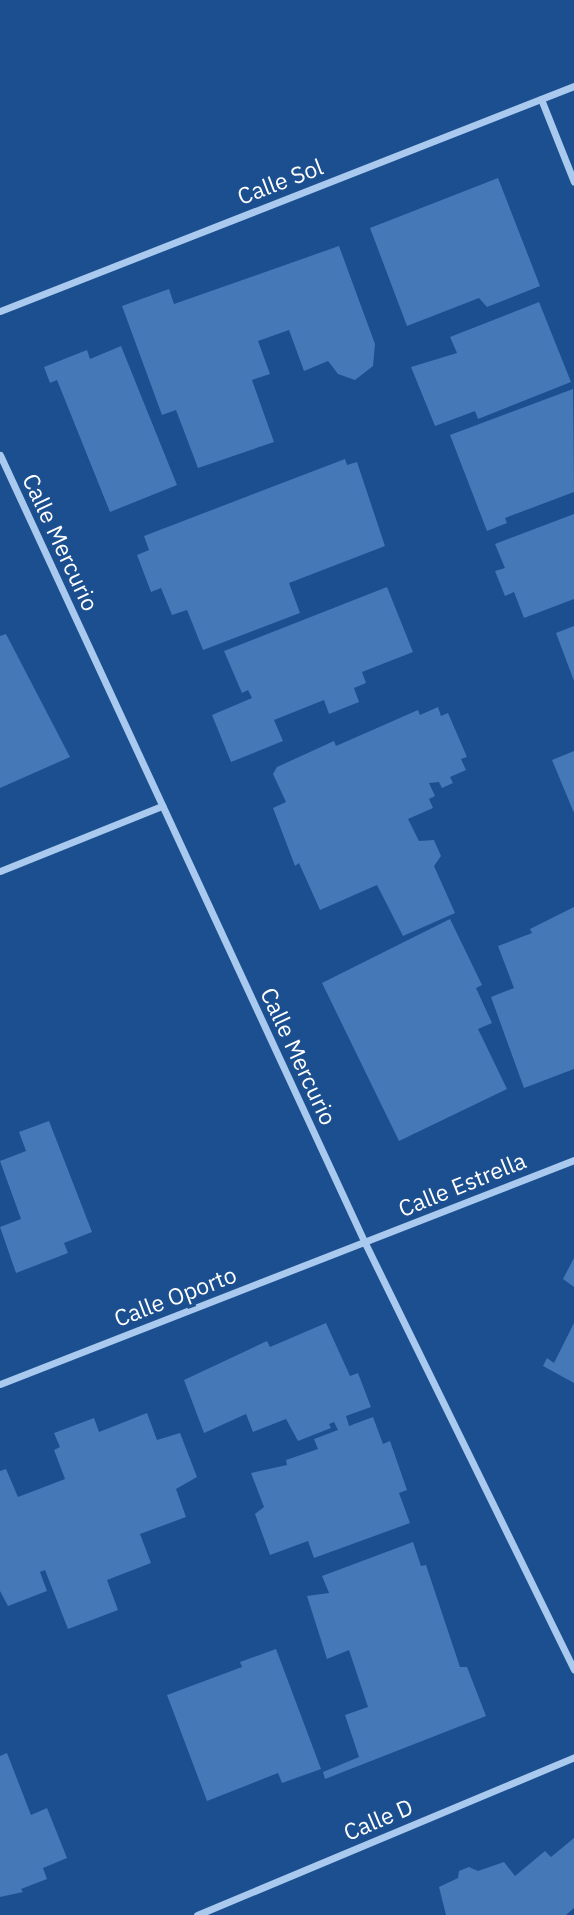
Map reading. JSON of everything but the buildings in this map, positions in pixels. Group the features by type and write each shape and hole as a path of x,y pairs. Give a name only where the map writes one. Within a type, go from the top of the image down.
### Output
{"street":[{"name":"Calle Sol","path":"0,311 574,86"},
{"path":"541,99 574,182"},
{"name":"Calle Mercurio","path":"0,455 365,1243 574,1669"},
{"path":"0,871 162,806"},
{"name":"Calle Estrella","path":"365,1243 574,1160"},
{"name":"Calle Oporto","path":"0,1384 365,1243"},
{"name":"Calle D","path":"203,1914 574,1757"}]}
